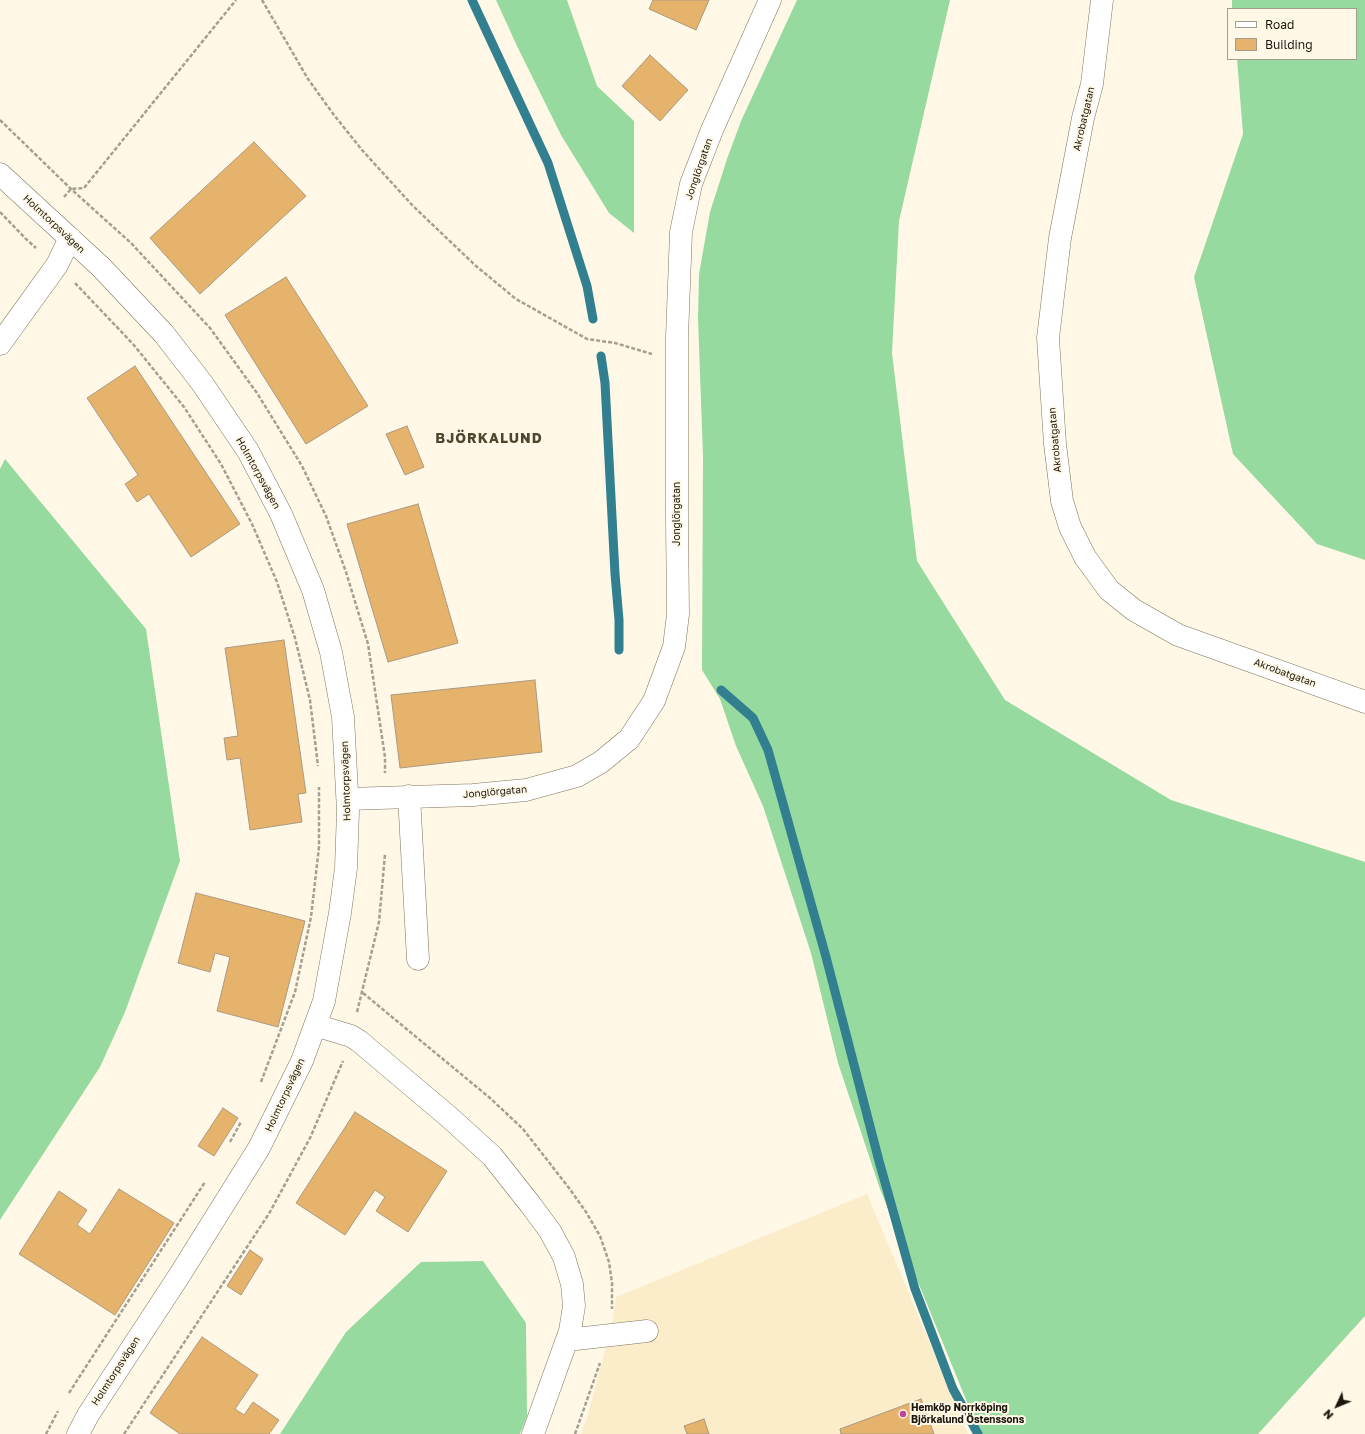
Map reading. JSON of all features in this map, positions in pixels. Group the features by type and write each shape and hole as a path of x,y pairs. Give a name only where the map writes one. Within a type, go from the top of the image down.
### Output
{"street":[{"name":"Jonglörgatan","path":"348,798 473,794 526,790 577,776 602,762 629,738 654,701 674,647 678,614 677,357 681,232 691,184 712,130 770,0"},
{"name":"Akrobatgatan","path":"1102,0 1092,84 1083,118 1060,238 1048,338 1055,444 1062,501 1070,527 1085,557 1109,590 1134,610 1178,635 1365,702"},
{"name":"Holmtorpsvägen","path":"0,174 101,267 164,334 202,383 248,451 281,514 313,590 331,652 343,717 348,798 346,868 340,913 324,1001 302,1061 259,1148 179,1276 88,1415 78,1434"},
{"path":"0,344 57,265 70,238"},
{"path":"409,796 418,959"},
{"path":"315,1025 351,1036 359,1041 449,1117 492,1156 550,1231 564,1257 572,1284 574,1306 570,1331 533,1434"},
{"path":"567,1340 647,1331"}],"path":[{"path":"71,189 84,188 236,0"},
{"path":"262,0 308,78 334,115 362,150 413,206 500,287 523,303 587,339 615,343 663,357 677,357"},
{"path":"0,120 71,189 131,242 210,328 257,393 302,466 326,516 346,572 368,644 385,757 386,797"},
{"path":"0,212 26,239 57,265 133,344 184,407 221,464 252,524 277,582 295,638 310,700 318,768"},
{"path":"260,1084 295,992 311,917 319,846 319,783"},
{"path":"124,1434 270,1212 310,1138 348,1049 363,993 379,922 385,853"},
{"path":"228,1144 243,1117"},
{"path":"68,1395 208,1178"},
{"path":"46,1434 61,1407"}],"shaded area":[{"path":"867,1194 968,1434 581,1434 587,1418 612,1325 616,1297"}],"green space":[{"path":"496,0 567,0 597,86 634,121 634,233 609,213 561,135"},
{"path":"797,0 950,0 899,221 892,353 917,561 1005,700 1171,800 1365,862 1365,1316 1258,1434 980,1434 880,1189 838,1063 811,953 763,806 736,746 720,699 702,670 703,456 698,319 699,274 710,212 727,159 741,121"},
{"path":"1232,0 1365,0 1365,560 1317,544 1233,454 1194,277 1243,134 1237,60 1357,60 1357,8 1232,8"},
{"path":"5,459 146,629 180,861 125,1012 100,1067 0,1220 0,469"},
{"path":"483,1261 526,1323 527,1416 520,1434 280,1434 346,1332 421,1262"}],"building":[{"path":"653,0 709,0 696,30 649,9"},
{"path":"650,55 688,90 660,121 622,86"},
{"path":"254,142 306,196 200,294 150,238"},
{"path":"286,277 368,406 306,444 225,315"},
{"path":"135,366 240,524 191,557 149,494 137,502 125,484 138,475 87,398"},
{"path":"407,426 424,467 405,475 386,434"},
{"path":"418,504 458,643 388,662 347,524"},
{"path":"284,640 306,793 298,794 302,822 250,830 240,758 227,760 224,738 238,736 225,648"},
{"path":"535,680 542,752 400,768 391,695"},
{"path":"196,893 305,921 278,1027 217,1011 230,957 215,953 210,972 178,963"},
{"path":"223,1108 238,1118 214,1156 198,1146"},
{"path":"355,1112 447,1171 408,1232 376,1211 385,1197 375,1190 345,1235 296,1203"},
{"path":"119,1189 174,1223 115,1315 19,1254 59,1191 87,1210 77,1225 90,1234"},
{"path":"250,1250 263,1259 241,1295 227,1286"},
{"path":"202,1337 258,1375 235,1409 244,1415 253,1402 279,1420 269,1434 180,1434 150,1413"},
{"name":"Hemköp Norrköping Björkalund Östenssons","path":"921,1399 934,1434 841,1434 840,1429"},
{"path":"704,1419 709,1434 687,1434 684,1426"}],"waterway":[{"path":"472,0 548,163 587,286 593,319"},
{"path":"601,356 605,383 615,574 619,620 619,650"},
{"path":"721,690 753,718 768,750 826,957 879,1161 915,1289 953,1389 978,1434"}],"place":[{"name":"Hemköp Norrköping Björkalund Östenssons","path":"903,1414"}],"district":[{"name":"BJÖRKALUND","path":"489,439"}]}
